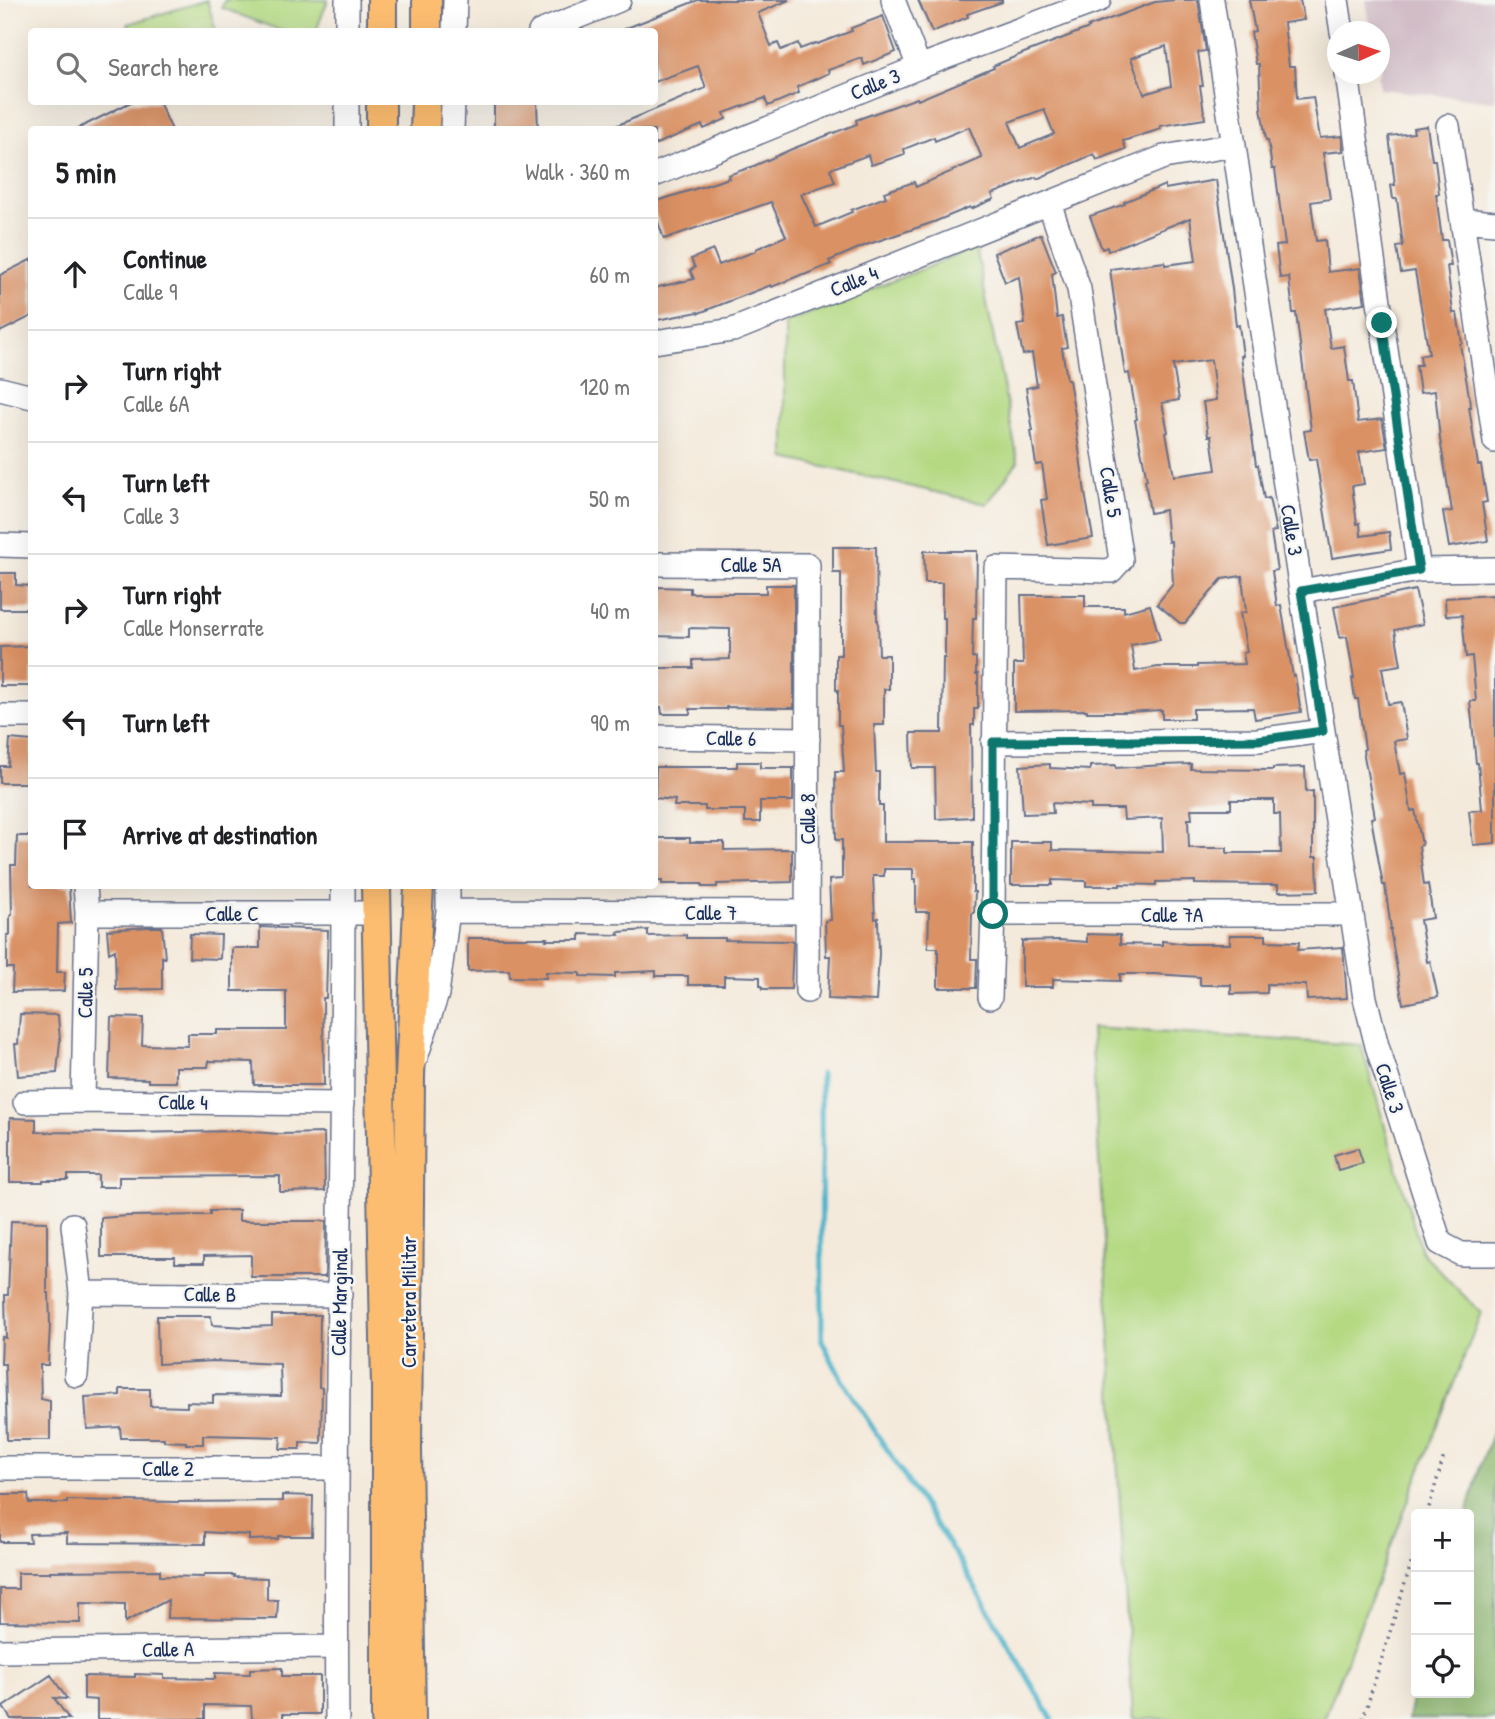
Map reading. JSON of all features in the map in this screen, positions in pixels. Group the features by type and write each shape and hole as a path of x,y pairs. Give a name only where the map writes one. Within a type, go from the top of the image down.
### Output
{"main road":[{"path":"382,0 382,28"},
{"path":"427,28 428,0"},
{"path":"381,105 381,126"},
{"path":"425,126 426,105"},
{"name":"Carretera Militar","path":"411,1719 407,1448 410,1076 419,889"},
{"name":"Carretera Militar","path":"376,899 386,1388 386,1719"}],"street":[{"path":"347,0 347,28"},
{"path":"454,28 456,0"},
{"path":"550,28 619,0"},
{"path":"893,0 919,67"},
{"name":"Calle 3","path":"658,173 919,67 1099,0"},
{"name":"Calle 3","path":"1212,0 1365,998 1377,1046 1440,1243 1461,1254 1495,1254"},
{"path":"1337,0 1340,21"},
{"path":"1349,84 1419,570"},
{"path":"346,105 346,126"},
{"path":"452,126 453,105"},
{"path":"1448,127 1492,400 1495,441"},
{"name":"Calle 4","path":"658,341 733,330 1164,156 1234,145"},
{"name":"Calle 5","path":"993,742 996,568 1111,571 1121,560 1079,289 1049,203"},
{"path":"1462,220 1495,223"},
{"path":"0,390 28,396"},
{"path":"0,545 28,546"},
{"name":"Calle 5A","path":"658,564 808,565 808,647"},
{"path":"1301,591 1419,570 1495,569"},
{"name":"Calle 8","path":"807,991 808,647"},
{"path":"0,716 28,716"},
{"path":"990,997 993,742 1258,740 1323,731"},
{"name":"Calle 6","path":"658,737 808,739"},
{"name":"Calle 5","path":"83,1101 85,889"},
{"name":"Calle Marginal","path":"337,1719 336,1468 344,889"},
{"path":"410,1076 437,995 448,911 448,889"},
{"name":"Calle C","path":"87,913 343,914 376,899"},
{"name":"Calle 7","path":"448,911 807,912"},
{"name":"Calle 7A","path":"993,914 1351,914"},
{"name":"Calle 4","path":"25,1102 342,1104"},
{"path":"73,1225 81,1293 76,1375"},
{"name":"Calle B","path":"81,1293 340,1295"},
{"name":"Calle 2","path":"0,1468 336,1468"},
{"name":"Calle A","path":"0,1651 336,1647"}],"path":[{"path":"1428,1509 1444,1457"},
{"path":"1363,1719 1411,1564"}],"shaded area":[{"path":"1366,0 1495,0 1495,101 1380,89 1379,84 1390,84 1390,21 1369,21"}],"green space":[{"path":"207,0 215,28 129,28 128,24"},
{"path":"225,0 328,0 317,28 274,28 222,8"},
{"path":"976,248 1018,461 987,504 785,458 785,323"},
{"path":"1091,1028 1361,1045 1422,1253 1481,1313 1324,1719 1133,1719"},
{"path":"1495,1426 1495,1719 1408,1719 1412,1698 1474,1698 1474,1509 1468,1509"}],"building":[{"path":"698,0 789,0 758,13 771,46 778,43 781,50 798,43 800,49 852,31 851,28 883,16 896,52 864,65 862,58 828,70 829,73 797,87 799,93 768,106 765,98 724,113 726,119 704,129 702,125 658,143 658,126 616,126 706,88 698,66 658,81 658,28 627,28"},
{"path":"918,0 1002,2 967,14 968,17 932,32"},
{"path":"1198,0 1206,51 1198,52 1205,119 1160,126 1161,129 1123,141 1126,149 1097,160 1094,154 1037,179 1036,177 992,194 994,199 971,209 970,207 866,245 804,275 699,313 658,320 658,287 694,279 690,270 695,268 691,259 713,250 719,265 786,236 771,202 664,239 658,222 658,201 729,178 728,175 857,124 856,120 917,98 918,100 1088,27 1155,2","holes":["1166,46 1171,86 1144,94 1131,58","1044,109 1054,134 1020,148 1009,122","969,127 982,158 916,187 914,182 884,192 886,197 816,227 801,194 835,182 830,169 868,155 871,165 905,154 904,149 934,137 935,141"]},
{"path":"1249,0 1300,0 1304,20 1284,23 1289,66 1295,66 1297,99 1313,97 1320,138 1342,136 1343,151 1323,153 1330,199 1311,202 1316,241 1325,240 1328,272 1360,268 1365,303 1325,309 1331,348 1344,346 1349,381 1353,381 1358,422 1382,419 1387,448 1359,452 1364,484 1352,486 1357,524 1360,523 1361,536 1389,532 1391,549 1332,558 1316,459 1309,460 1304,431 1311,430 1296,313 1293,313 1289,277 1280,278 1276,246 1285,245 1275,169 1272,169 1261,108 1259,64 1256,64 1251,32 1255,31"},
{"path":"125,105 160,105 170,126 83,126"},
{"path":"494,105 537,105 538,126 494,126"},
{"path":"1427,126 1432,160 1435,160 1442,240 1447,240 1451,266 1447,266 1453,313 1457,313 1478,465 1481,465 1487,502 1482,503 1488,541 1449,547 1443,512 1452,511 1435,391 1420,393 1416,365 1421,365 1420,355 1429,354 1415,271 1401,273 1397,247 1403,246 1397,199 1393,199 1391,185 1395,185 1389,136 1414,133 1413,128"},
{"path":"1216,180 1236,326 1239,325 1256,465 1264,499 1269,498 1276,531 1271,532 1277,570 1272,571 1277,606 1281,605 1301,712 1255,719 1253,708 1193,709 1193,719 1162,719 1162,710 1014,711 1014,664 1023,664 1021,595 1085,595 1085,607 1124,607 1124,612 1150,605 1160,640 1131,645 1135,671 1158,667 1245,664 1243,653 1247,652 1240,613 1246,612 1242,576 1222,579 1185,623 1180,623 1157,604 1173,584 1171,541 1168,542 1165,510 1150,513 1147,480 1135,420 1137,419 1129,373 1125,374 1110,269 1196,261 1190,218 1108,251 1107,247 1102,249 1090,216 1125,204 1124,202 1165,185 1165,189","holes":["1211,360 1216,400 1203,402 1216,470 1174,476 1162,403 1179,400 1173,365"]},
{"path":"1041,234 1056,272 1052,274 1057,318 1062,317 1067,347 1062,348 1093,538 1048,545 1041,500 1047,499 1042,464 1036,465 1026,388 1037,386 1032,353 1023,355 1017,325 1025,324 1019,277 1005,282 994,253"},
{"path":"28,261 28,318 0,332 0,275"},
{"path":"833,547 876,547 879,655 889,655 889,689 884,689 884,725 874,725 879,806 883,806 883,842 973,842 975,892 971,959 977,959 976,988 938,988 938,948 928,948 929,912 916,912 916,879 913,879 913,869 884,869 884,876 873,876 879,954 876,1001 828,999 830,956 826,956 825,921 831,920 829,880 842,879 842,840 836,840 835,772 844,772 836,690 836,655 841,655 841,573 833,573"},
{"path":"924,551 977,551 976,618 973,618 972,658 976,658 978,674 978,709 974,709 974,725 971,725 972,817 936,819 935,768 912,768 911,733 942,733 945,618 942,618 942,583 925,583"},
{"path":"0,573 16,573 16,585 28,586 28,609 0,609"},
{"path":"766,585 794,585 794,708 726,707 690,709 690,714 662,714 661,707 658,707 658,668 693,668 693,660 730,659 730,629 689,628 689,637 658,636 658,587 690,588 690,593 766,593"},
{"path":"1415,590 1423,624 1395,630 1401,665 1382,668 1388,704 1401,702 1407,739 1394,741 1400,774 1405,773 1411,811 1415,810 1422,845 1419,846 1424,885 1428,884 1433,918 1420,920 1427,962 1430,961 1438,997 1403,1004 1385,885 1371,818 1375,817 1363,750 1358,699 1355,699 1347,637 1340,638 1334,607"},
{"path":"1493,595 1495,843 1473,845 1469,811 1482,810 1470,701 1476,701 1472,656 1466,657 1462,615 1446,616 1445,598"},
{"path":"28,646 28,686 0,686 0,647"},
{"path":"10,739 28,741 28,783 0,783 0,766 8,766"},
{"path":"737,762 760,762 760,768 793,768 793,801 760,801 760,822 745,822 745,810 705,810 705,806 674,806 675,800 658,798 658,767 737,767"},
{"path":"1050,764 1050,768 1090,770 1090,766 1116,765 1116,768 1191,764 1191,769 1273,770 1305,767 1306,792 1313,791 1313,857 1317,857 1318,891 1278,892 1278,885 1195,884 1195,881 1156,882 1156,885 1086,886 1086,881 1052,880 1052,885 1011,885 1011,842 1052,842 1052,850 1163,852 1162,818 1124,820 1123,809 1091,809 1091,805 1052,803 1053,813 1023,814 1020,766","holes":["1231,800 1274,800 1274,814 1280,814 1281,853 1227,853 1227,848 1189,848 1188,819 1192,819 1191,809 1231,809"]},
{"path":"17,836 28,836 28,889 69,889 71,923 58,924 57,972 65,972 64,991 12,992 13,968 7,968 7,935 10,935 12,915 11,865 16,865"},
{"path":"658,838 724,842 724,850 792,849 792,882 717,884 717,887 702,887 702,884 662,884 662,881 658,881"},
{"path":"162,927 165,958 162,957 162,989 116,990 115,950 109,953 107,930"},
{"path":"260,927 328,930 326,998 323,998 324,1085 254,1085 253,1062 209,1061 208,1067 176,1067 176,1082 109,1078 111,1017 143,1018 142,1045 188,1046 188,1034 217,1034 217,1030 286,1030 286,991 232,991 232,948 260,948"},
{"path":"648,930 648,936 686,935 686,938 793,941 791,989 763,989 760,986 760,977 724,976 724,985 688,985 688,976 656,976 656,971 615,973 615,977 546,972 546,978 510,977 509,970 468,971 468,938 580,940 580,934 619,935 618,932"},
{"path":"190,934 221,935 220,959 189,958"},
{"path":"1087,934 1120,935 1120,944 1162,945 1162,941 1230,944 1230,935 1266,935 1266,941 1299,942 1298,950 1343,947 1347,998 1307,1000 1306,985 1267,984 1267,993 1231,994 1231,985 1200,985 1200,977 1154,974 1120,974 1120,981 1053,979 1053,987 1022,987 1022,941 1087,942"},
{"path":"20,1014 58,1015 60,1041 57,1073 18,1076 15,1044 18,1044"},
{"path":"10,1118 36,1119 36,1132 324,1133 325,1191 280,1192 280,1176 119,1177 119,1187 98,1187 98,1175 68,1175 68,1180 43,1182 10,1182"},
{"path":"1358,1148 1363,1163 1338,1170 1334,1155"},
{"path":"239,1210 239,1221 326,1221 325,1277 251,1277 251,1255 204,1256 204,1263 175,1263 175,1257 101,1257 101,1218 210,1215 210,1211"},
{"path":"11,1221 47,1222 50,1324 48,1365 40,1365 41,1399 50,1401 50,1440 7,1440 5,1364 1,1364 2,1337 6,1338 5,1295 8,1295"},
{"path":"272,1315 320,1315 321,1443 300,1442 300,1449 280,1449 281,1437 203,1435 203,1444 186,1444 164,1441 164,1438 121,1438 120,1427 87,1429 85,1397 120,1395 120,1389 150,1389 150,1406 187,1407 187,1402 213,1403 213,1395 281,1396 280,1364 214,1361 158,1364 157,1316 211,1316 212,1325 247,1327 272,1326"},
{"path":"0,1494 28,1494 29,1503 67,1503 67,1500 282,1501 282,1495 313,1496 312,1536 278,1536 278,1539 249,1540 249,1535 205,1532 205,1544 67,1543 67,1533 29,1534 30,1542 0,1542"},
{"path":"160,1570 160,1576 234,1575 267,1578 267,1600 278,1600 277,1619 167,1618 168,1600 125,1622 125,1604 80,1603 80,1623 0,1622 0,1589 18,1589 18,1573"},
{"path":"282,1668 282,1676 320,1676 320,1714 283,1714 283,1719 252,1719 251,1706 205,1705 205,1719 97,1719 97,1700 84,1699 84,1676 135,1677 135,1674 164,1675 164,1678 215,1679 215,1673 250,1674 250,1669"},
{"path":"51,1675 67,1699 54,1698 69,1719 11,1719 3,1707"}],"waterway":[{"path":"821,1074 822,1341 843,1382 959,1560 1052,1719"}],"route":[{"path":"993,914 993,742 1258,740 1323,731 1301,591 1419,570 1382,323"}]}
